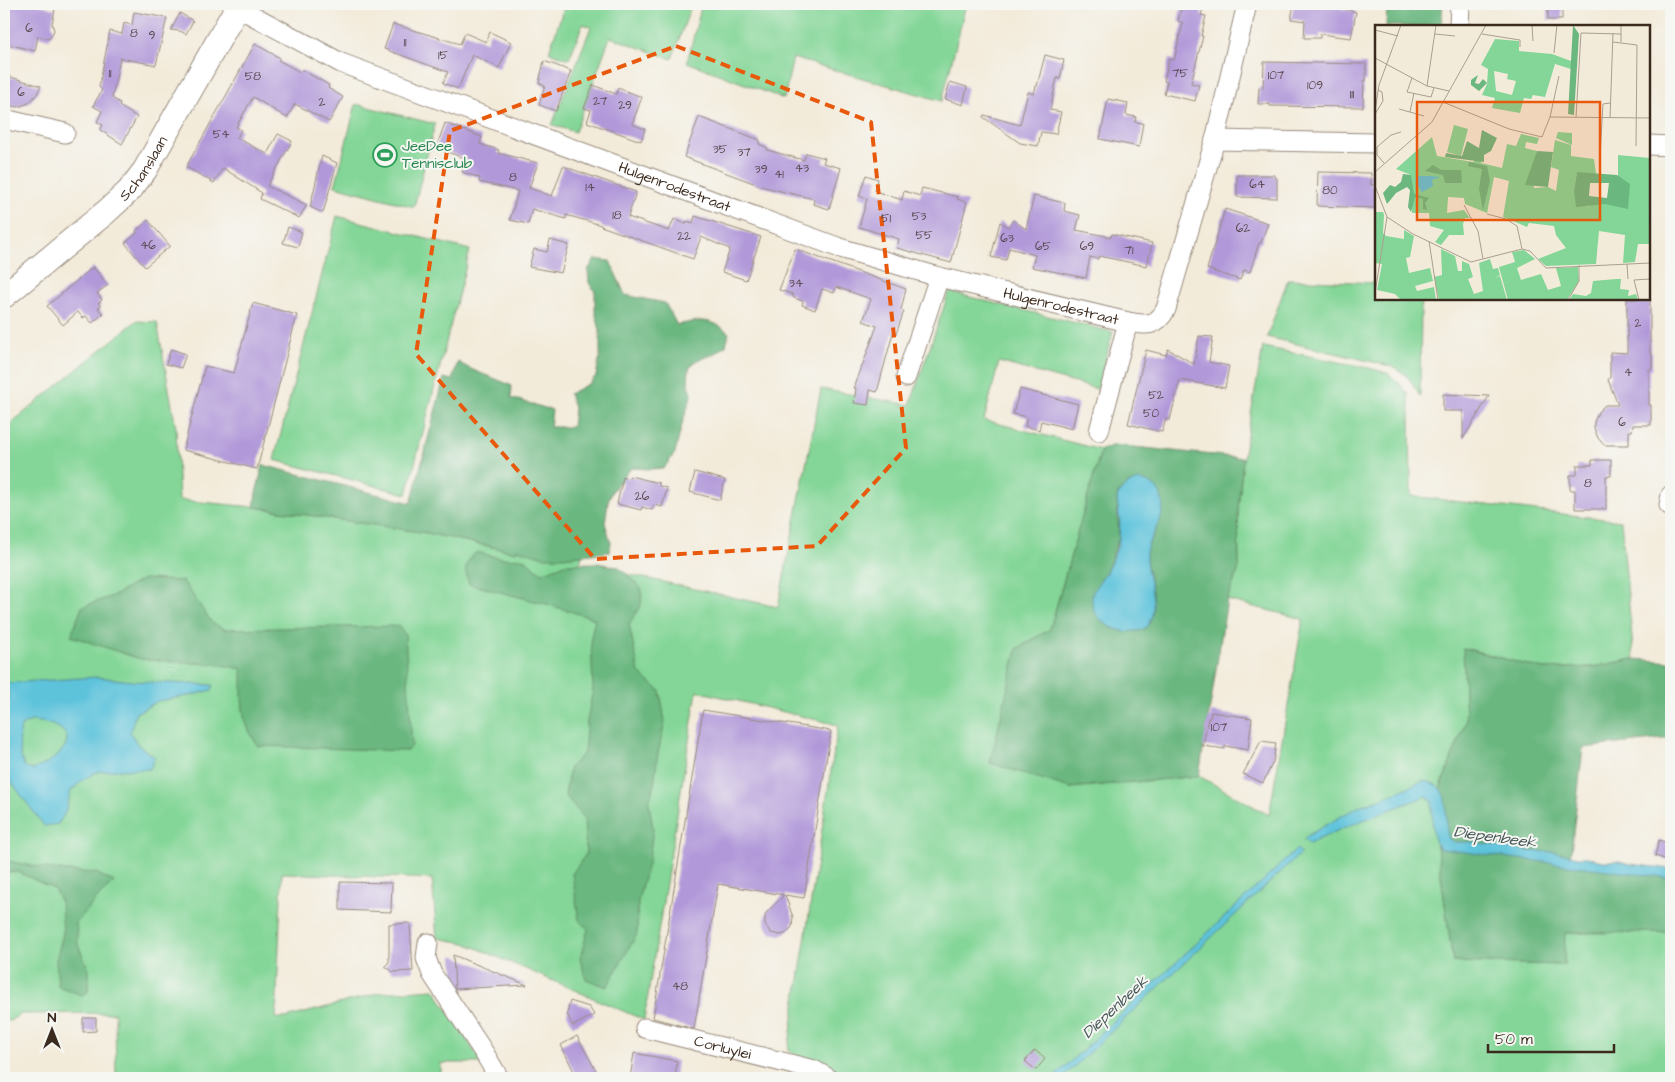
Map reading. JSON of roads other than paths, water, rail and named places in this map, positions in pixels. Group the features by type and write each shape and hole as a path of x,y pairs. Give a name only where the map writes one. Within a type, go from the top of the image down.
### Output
{"street":[{"name":"Hulgenrodestraat","path":"238,5 341,63 832,245 939,277 1128,322 1144,324 1154,323 1161,318 1166,309 1215,140 1247,4"},
{"path":"1459,25 1460,4"},
{"name":"Schanslaan","path":"4,296 106,212 134,186 145,170 238,5"},
{"path":"4,119 65,133"},
{"path":"1215,140 1375,143"},
{"path":"1650,145 1671,146"},
{"path":"906,376 939,277"},
{"name":"Hulgenrodestraat","path":"1099,431 1128,322"},
{"path":"428,943 426,958 432,974 483,1050 499,1078"},
{"name":"Corluylei","path":"645,1028 814,1070 828,1078"}],"water":[{"path":"1139,480 1151,484 1157,489 1161,496 1163,508 1160,522 1147,547 1146,554 1153,599 1152,617 1144,629 1139,631 1121,631 1102,621 1097,615 1092,602 1092,594 1106,572 1117,546 1120,528 1118,495 1125,486"},
{"path":"97,677 132,681 213,685 212,690 158,701 136,713 130,732 138,745 155,757 150,769 97,772 84,779 71,791 65,813 58,824 44,826 4,772 4,703 10,700 6,683","holes":["31,721 42,722 59,728 67,738 66,745 50,761 32,770 25,767 21,757 21,726"]},
{"path":"1423,781 1434,784 1444,796 1447,831 1449,839 1454,842 1474,842 1529,851 1555,852 1602,861 1619,861 1671,869 1671,878 1440,849 1433,833 1432,801 1426,796 1343,828 1309,844 1304,840 1307,836 1359,806"},
{"path":"1297,849 1301,853 1062,1078 1053,1078"}],"place":[{"name":"JeeDee Tennisclub","path":"385,155"}],"water label":[{"name":"Diepenbeek","path":"1495,837"},
{"name":"Diepenbeek","path":"1115,1007"}]}
